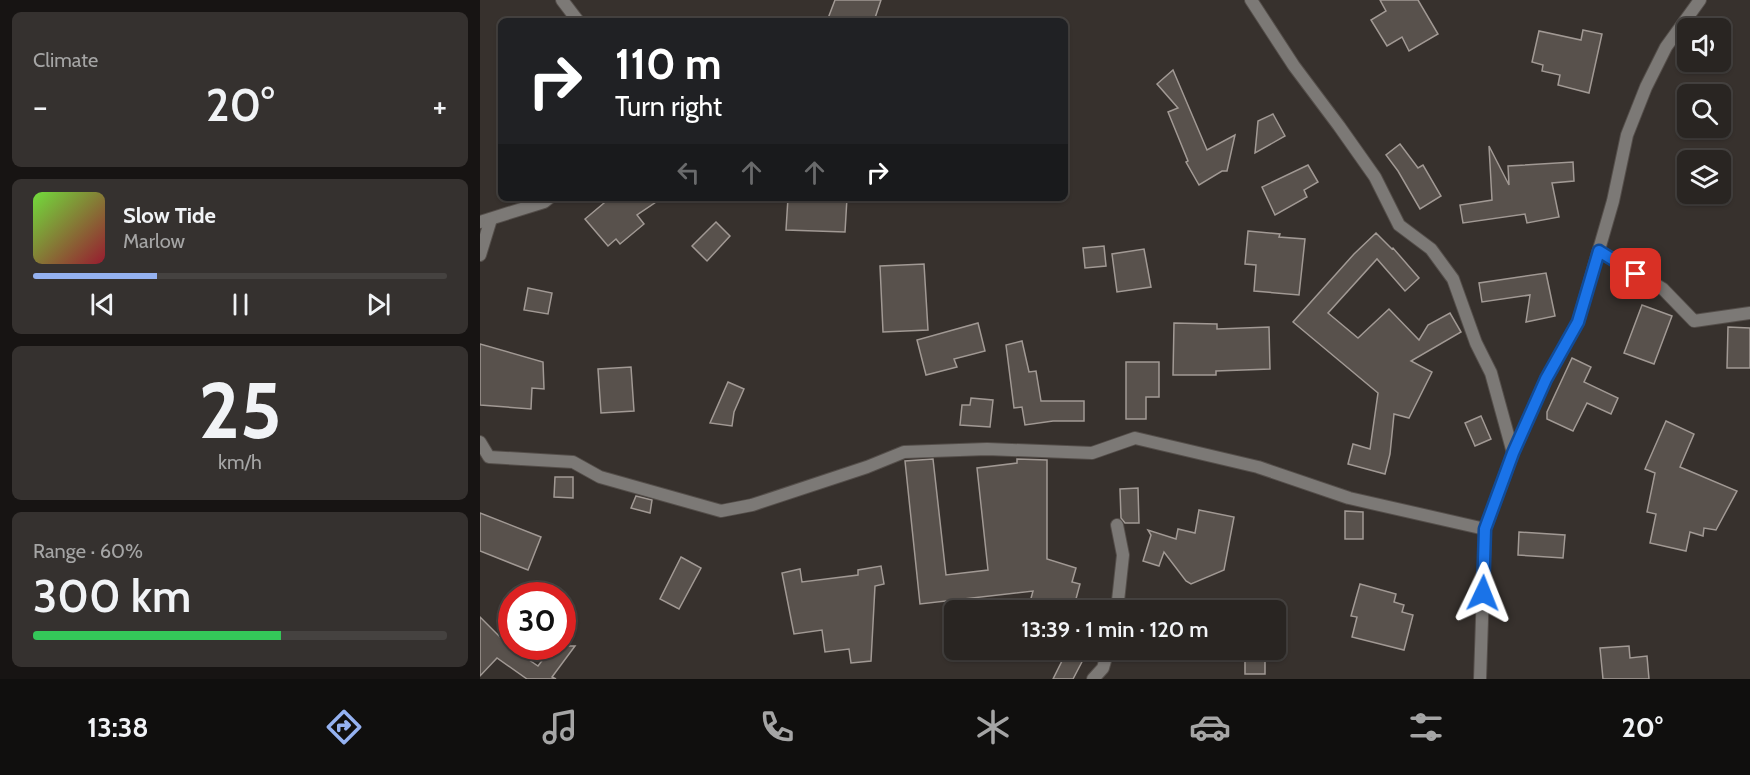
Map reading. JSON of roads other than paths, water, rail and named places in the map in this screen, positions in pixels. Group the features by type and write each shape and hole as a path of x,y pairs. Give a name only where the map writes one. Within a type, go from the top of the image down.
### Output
{"street":[{"path":"562,0 576,18"},
{"path":"1251,0 1294,66 1375,177 1399,225 1431,249 1453,279 1476,343 1491,374 1513,453"},
{"path":"1480,679 1485,529 1513,453 1546,379 1578,322 1613,201 1627,135 1642,96 1666,47 1700,0"},
{"path":"480,255 486,221 545,201"},
{"path":"1599,251 1664,289 1694,321 1750,313"},
{"path":"480,442 489,457 573,462 600,477 721,511 752,506 904,453 987,449 1092,453 1135,438 1258,466 1349,498 1485,529"},
{"path":"1117,525 1123,555 1118,600"},
{"path":"1093,679 1103,668 1105,660"}]}
